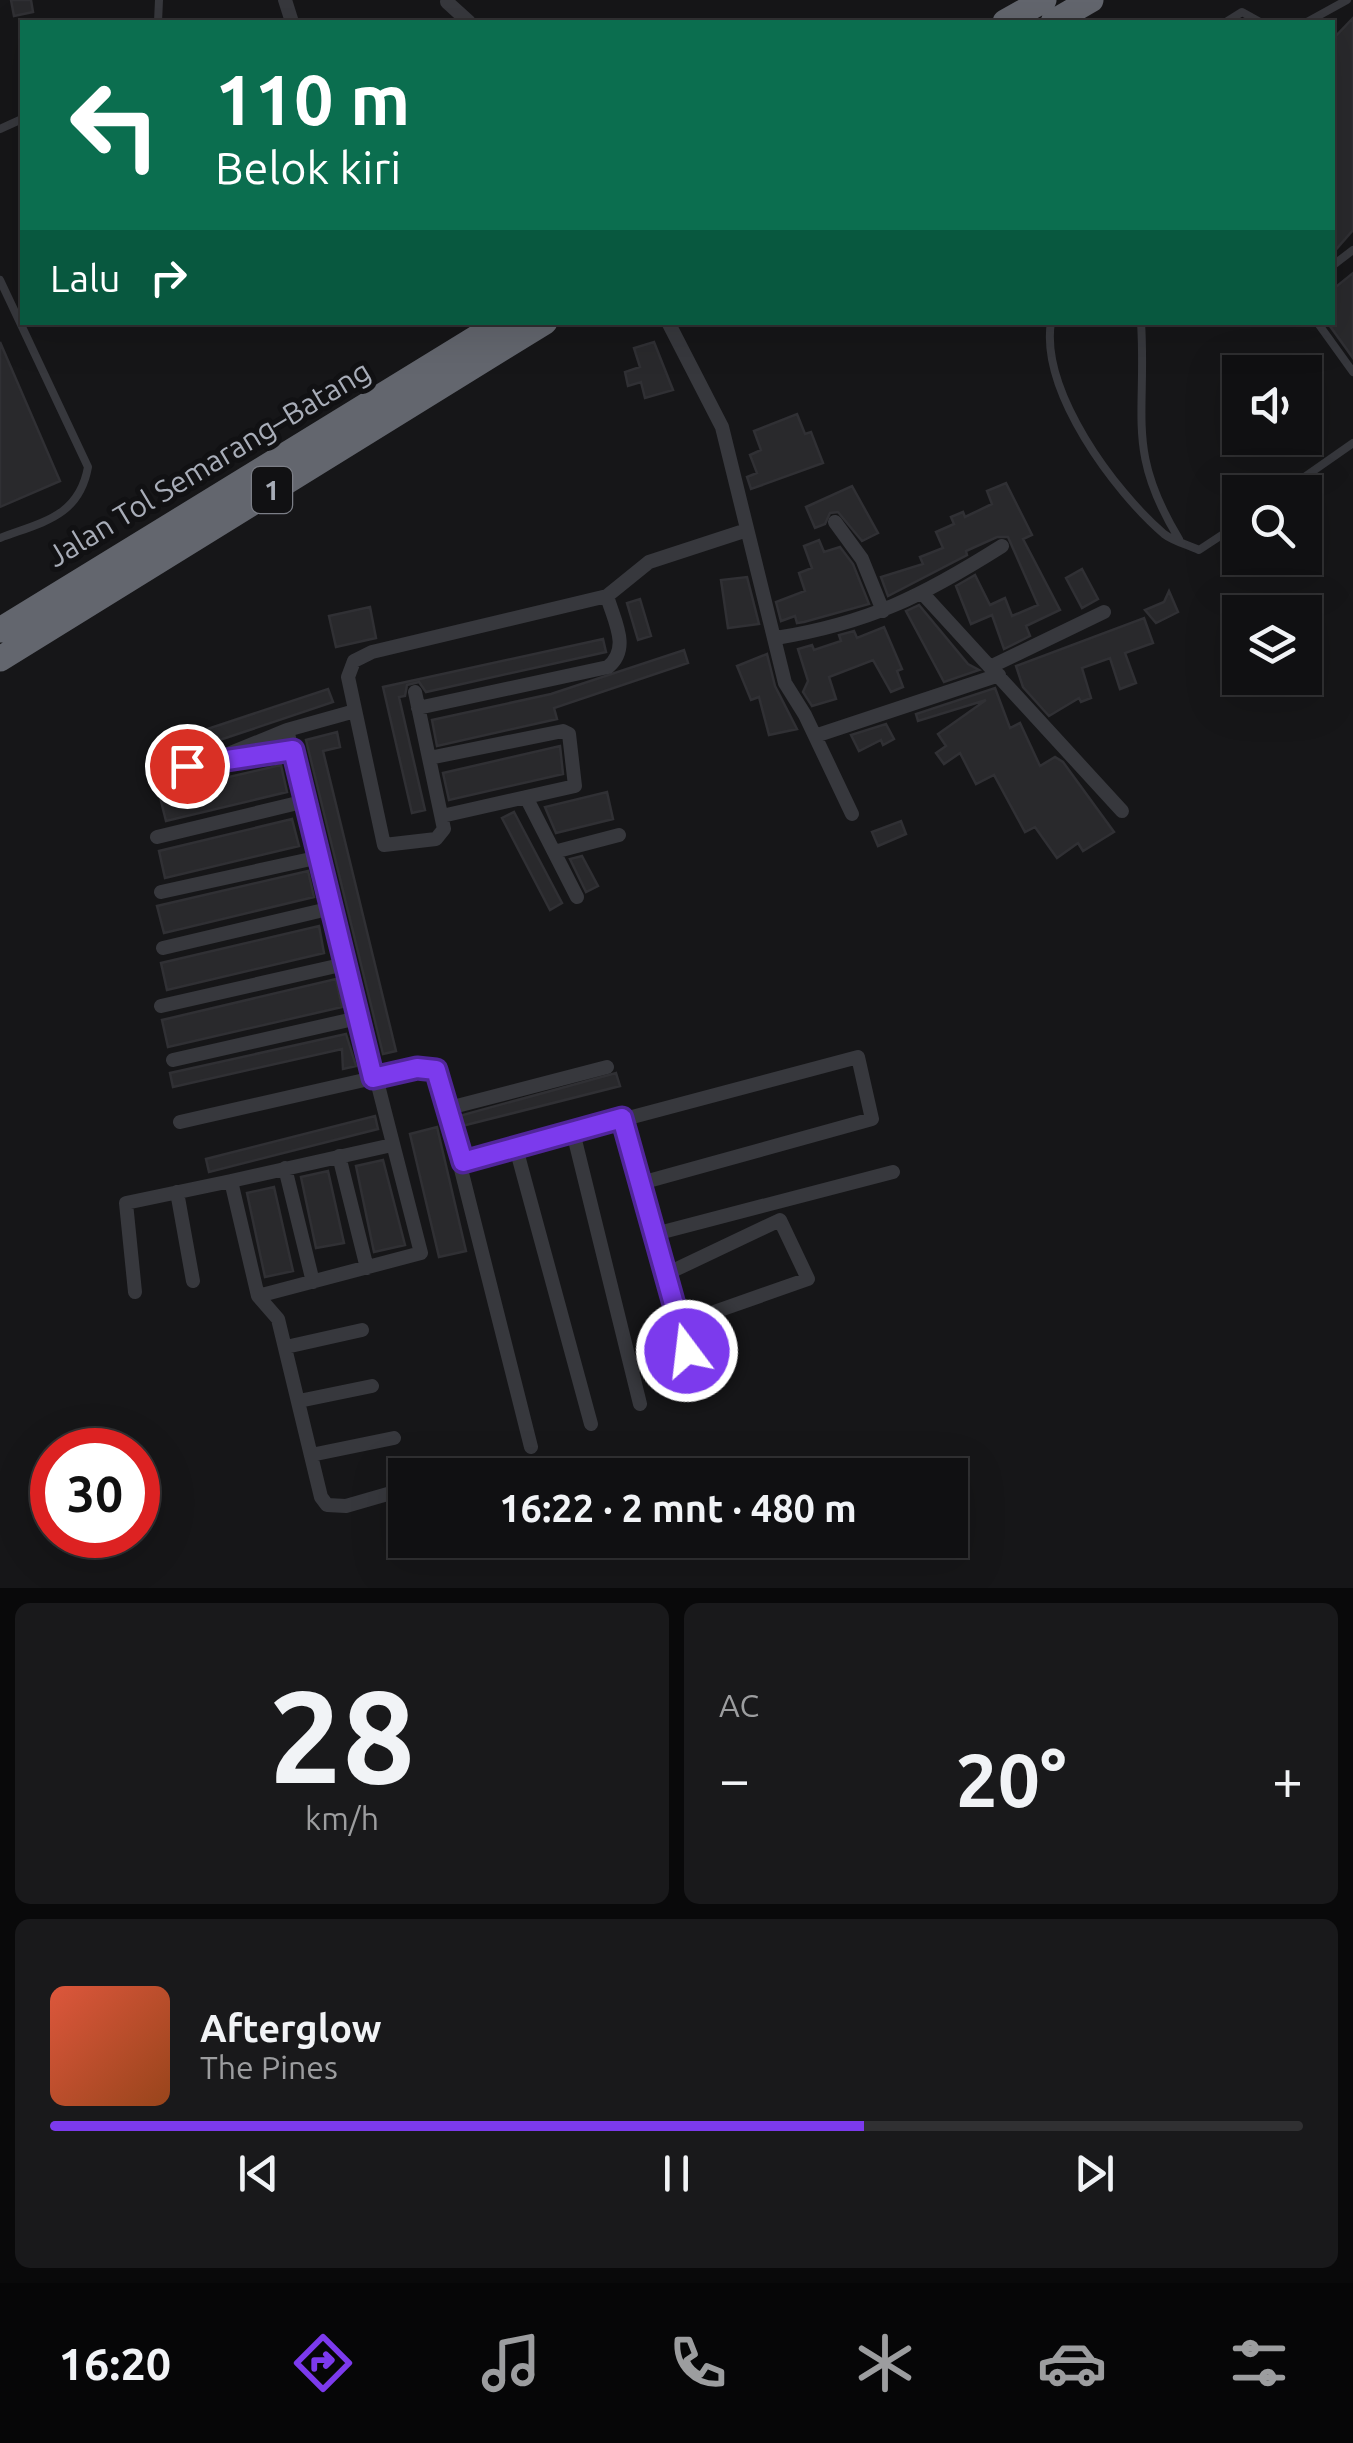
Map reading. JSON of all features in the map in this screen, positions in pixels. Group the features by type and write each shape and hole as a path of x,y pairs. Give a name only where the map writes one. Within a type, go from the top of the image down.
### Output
{"highway":[{"path":"1009,20 1044,0"},
{"path":"1056,20 1091,0"},
{"name":"Jalan Tol Semarang–Batang","path":"0,630 497,325"},
{"name":"Jalan Tol Semarang–Batang","path":"0,659 540,325"}],"street":[{"path":"446,1 466,20"},
{"path":"670,325 722,427 785,684 852,814"},
{"path":"834,522 862,560 882,611"},
{"path":"607,596 622,643 619,656 608,667 416,700 444,828 436,839 384,845 347,671 365,654 607,596 649,562 747,530"},
{"path":"776,638 815,632 924,595 1002,546"},
{"path":"924,595 1122,811"},
{"path":"815,736 995,670 1104,612"},
{"path":"157,773 216,758 287,730 355,711"},
{"path":"258,1296 421,1253 373,1078 287,730"},
{"path":"429,758 566,732 578,783 442,816"},
{"path":"216,758 293,750"},
{"path":"526,797 577,897"},
{"path":"157,837 306,801"},
{"path":"554,852 619,834"},
{"path":"160,892 320,858"},
{"path":"163,948 332,908"},
{"path":"161,1006 345,964"},
{"path":"173,1060 358,1018"},
{"path":"463,1162 858,1057 872,1119 640,1183"},
{"path":"180,1122 417,1068 436,1070 463,1162 531,1448"},
{"path":"449,1108 606,1068"},
{"path":"622,1118 687,1351"},
{"path":"572,1132 640,1404"},
{"path":"135,1292 125,1204 392,1145"},
{"path":"516,1148 591,1424"},
{"path":"339,1156 368,1268"},
{"path":"285,1168 313,1282"},
{"path":"655,1234 894,1172"},
{"path":"230,1181 258,1296 278,1319 321,1497 327,1505 346,1506 388,1494"},
{"path":"176,1192 193,1282"},
{"path":"680,1324 808,1280 773,1203"},
{"path":"666,1274 780,1220"},
{"path":"286,1347 362,1330"},
{"path":"300,1401 372,1386"},
{"path":"312,1455 394,1438"}],"lane":[{"path":"1311,20 1347,0"},
{"path":"1229,20 1242,12 1256,20"},
{"path":"0,280 20,322"},
{"path":"0,538 54,517 78,500 88,467 21,325"},
{"path":"1050,325 1051,360 1070,416 1158,528 1199,550 1222,535"},
{"path":"1141,325 1139,436 1154,499 1180,540"},
{"path":"1319,325 1353,372"},
{"path":"1307,475 1353,443"}],"building":[{"path":"11,0 31,0 33,12 14,16"},
{"path":"1353,18 1353,230 1335,251 1335,37"},
{"path":"1353,273 1353,358 1329,325 1335,325 1335,288"},
{"path":"0,342 60,481 0,507"},
{"path":"654,342 673,390 645,398 641,382 628,386 625,372 640,367 634,348"},
{"path":"797,414 805,434 811,432 823,463 751,489 747,477 757,473 750,455 761,450 754,431"},
{"path":"1006,483 1032,535 1023,539 1060,610 1026,626 1030,636 1004,649 992,615 971,624 956,586 975,575 990,605 1005,598 1012,616 1038,605 1008,537 997,537 966,551 967,555 888,596 881,577 923,564 920,557 943,548 936,532 954,524 951,517 963,512 965,517 992,504 987,491"},
{"path":"852,486 878,533 862,541 838,512 830,513 825,524 815,528 806,507"},
{"path":"819,540 824,552 840,547 853,564 869,604 804,622 797,623 795,616 781,621 776,602 805,591 799,573 812,568 804,546"},
{"path":"1082,569 1098,599 1082,608 1066,578"},
{"path":"747,577 759,624 728,628 721,580"},
{"path":"1169,591 1178,612 1156,623 1145,610 1164,602"},
{"path":"640,599 651,636 638,640 627,603"},
{"path":"919,605 968,664 979,670 944,682 906,611"},
{"path":"370,607 376,638 336,647 329,616"},
{"path":"1144,618 1153,643 1125,653 1136,683 1120,689 1110,658 1082,668 1091,698 1081,702 1079,698 1049,716 1023,687 1016,666"},
{"path":"884,627 902,669 897,671 903,687 891,692 873,660 829,677 836,699 812,706 803,692 808,681 798,649 812,645 814,650 841,641 839,635 854,631 857,638"},
{"path":"603,639 606,652 426,692 419,682 407,685 405,696 399,697 425,810 412,813 383,687"},
{"path":"684,650 688,663 554,708 557,719 437,746 432,720 551,694"},
{"path":"767,654 775,686 797,729 769,735 759,697 751,700 737,666"},
{"path":"995,688 1010,728 1020,723 1040,766 1055,757 1063,762 1114,832 1083,851 1078,843 1057,858 1035,827 1025,832 994,775 976,784 960,753 944,764 936,753 946,746 938,734 986,700 918,721 916,714"},
{"path":"328,689 333,702 166,758 162,744"},
{"path":"886,724 894,739 883,745 881,740 859,751 851,735"},
{"path":"337,732 340,747 323,751 396,1051 383,1054 306,740"},
{"path":"560,746 563,774 449,800 443,773"},
{"path":"281,765 287,792 166,821 159,793"},
{"path":"607,792 613,819 556,833 545,807"},
{"path":"514,812 562,903 550,910 502,818"},
{"path":"292,819 299,846 165,878 159,851"},
{"path":"901,821 906,834 878,846 872,832"},
{"path":"582,856 598,886 586,892 570,859"},
{"path":"308,871 314,897 164,933 157,906"},
{"path":"319,926 324,953 167,990 161,963"},
{"path":"336,979 342,1007 168,1047 162,1020"},
{"path":"346,1034 356,1066 343,1069 342,1049 173,1087 170,1073"},
{"path":"616,1073 620,1086 462,1126 459,1116"},
{"path":"375,1116 378,1129 209,1172 206,1159"},
{"path":"437,1127 466,1251 439,1257 410,1134"},
{"path":"383,1160 405,1245 374,1252 356,1166"},
{"path":"328,1171 344,1243 316,1248 301,1177"},
{"path":"274,1187 293,1271 265,1277 247,1193"}],"route":[{"path":"187,766 216,758 293,750 373,1078 417,1068 436,1070 463,1162 622,1118 687,1351"}]}
